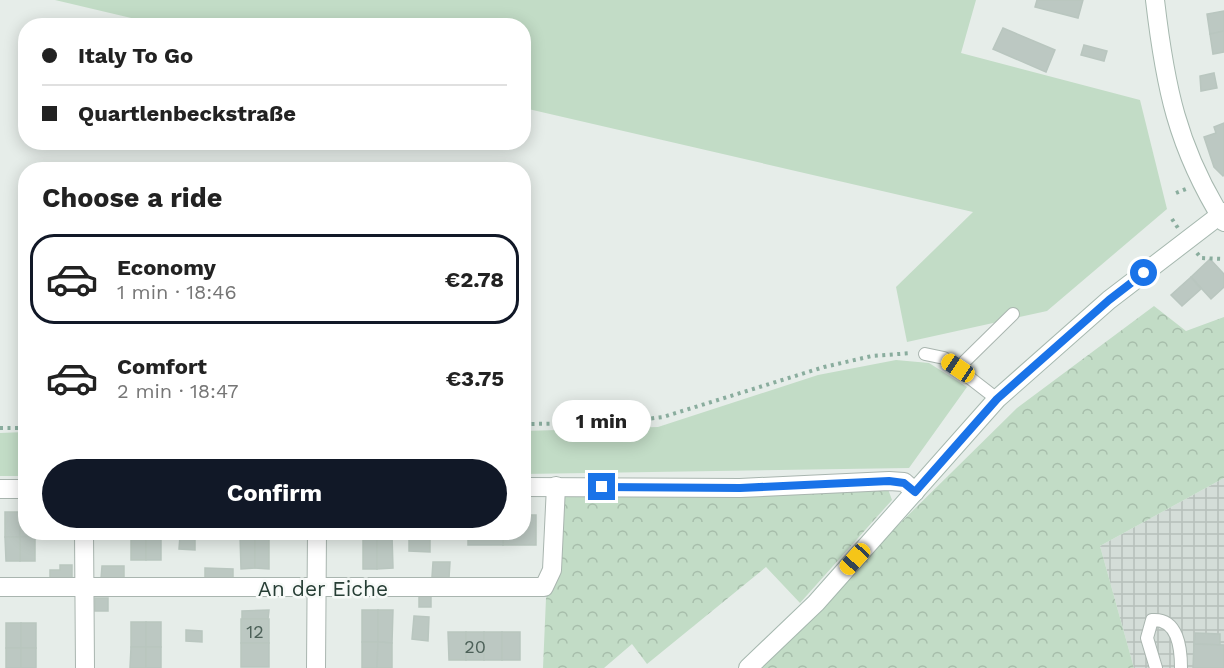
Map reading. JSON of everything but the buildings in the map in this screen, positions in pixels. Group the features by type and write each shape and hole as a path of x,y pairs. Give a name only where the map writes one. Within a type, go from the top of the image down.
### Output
{"street":[{"path":"747,668 816,603 997,399 1109,300 1223,216 1200,183 1176,123 1164,74 1155,0"},
{"path":"531,486 740,488 889,481 904,483 915,492"},
{"name":"An der Eiche","path":"0,587 544,587 552,570 556,486"},
{"path":"0,489 18,489"},
{"path":"84,540 85,668"},
{"path":"316,668 317,540"}],"lane":[{"path":"958,368 1013,314"},
{"path":"925,354 944,358 997,399"},
{"path":"1156,668 1147,638 1152,620 1159,620 1175,630 1181,647 1180,668"}],"path":[{"path":"531,424 615,423 663,417 824,367 872,356 925,354"},
{"path":"0,428 18,428"}],"shaded area":[{"path":"1224,478 1224,668 1134,668 1100,546"}],"green space":[{"path":"55,0 976,0 961,53 1140,100 1167,209 1047,311 907,342 896,287 973,212 531,110 531,18 131,18"},
{"path":"1154,306 1186,331 1224,317 1224,478 1100,546 1134,668 753,668 1017,408"},
{"path":"896,360 929,363 967,387 909,468 531,474 531,431 658,427 818,375"},
{"path":"18,432 18,476 0,476 0,433"},
{"path":"888,489 892,500 800,603 766,567 647,664 632,644 604,668 543,668 546,598 559,571 563,492"}],"route":[{"path":"602,487 740,488 889,481 904,483 915,492 997,399 1109,300 1144,273"}]}
